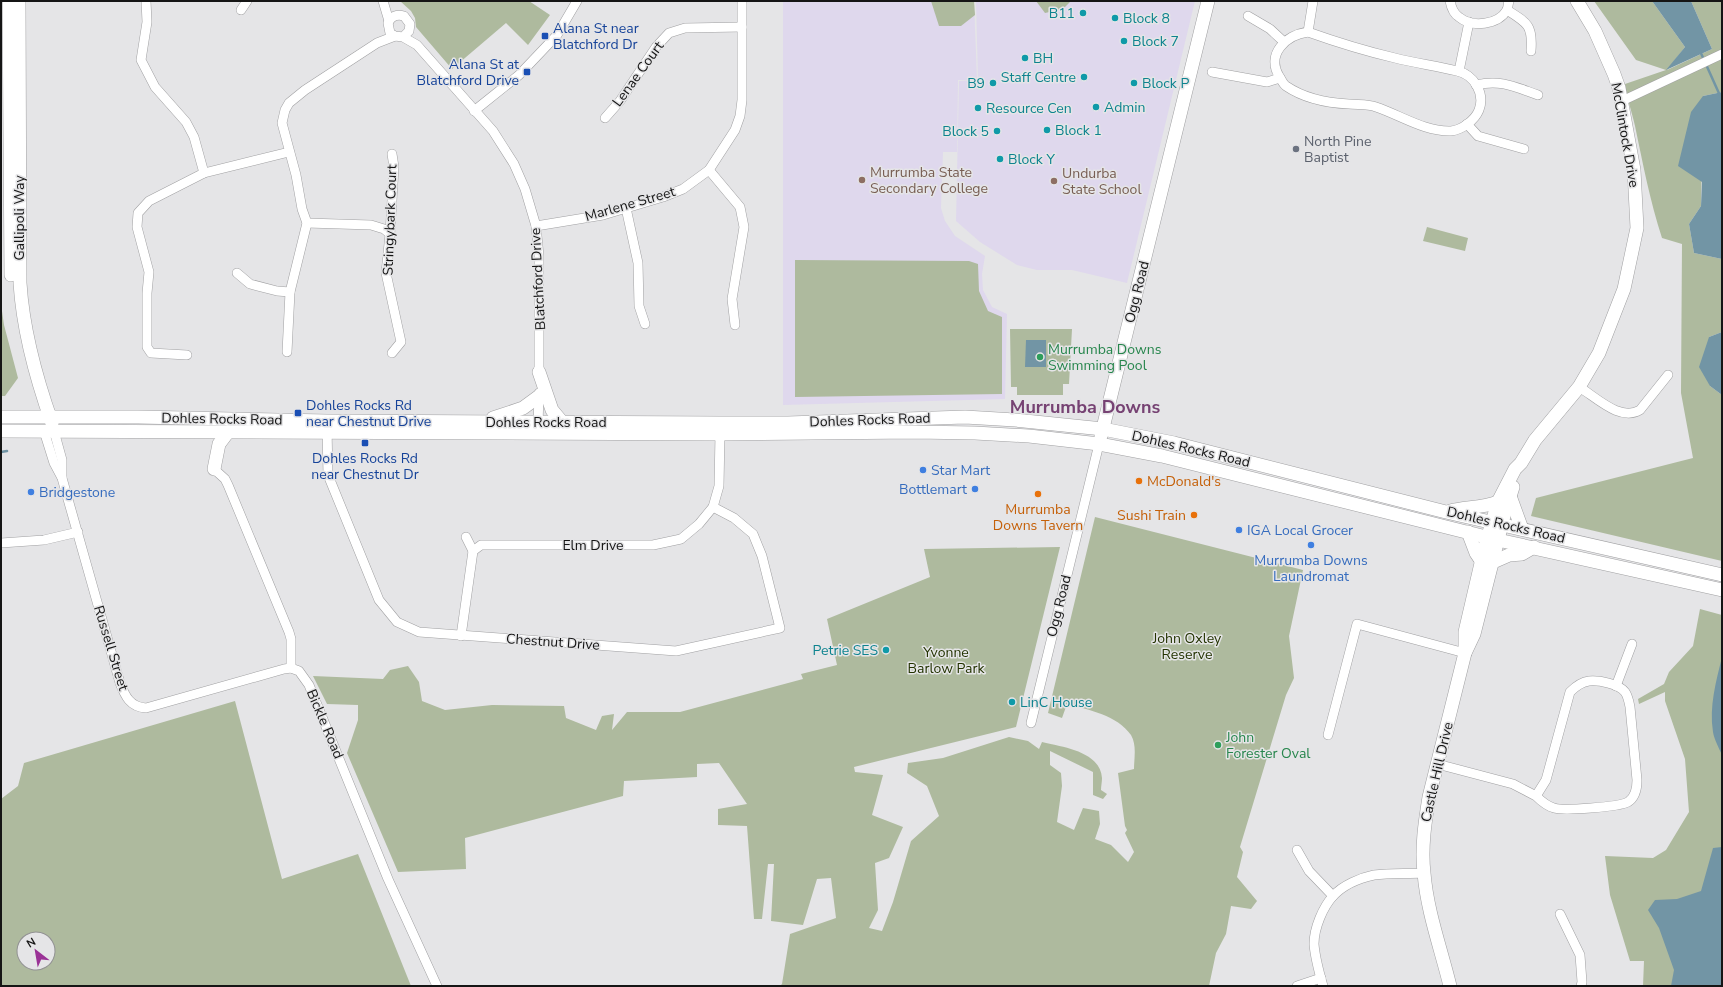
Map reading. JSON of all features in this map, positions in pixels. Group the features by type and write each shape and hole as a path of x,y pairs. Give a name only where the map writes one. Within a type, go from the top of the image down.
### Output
{"main road":[{"name":"Gallipoli Way","path":"9,1 10,261 12,291 19,332 49,431"},
{"name":"Gallipoli Way","path":"10,148 19,1"},
{"name":"Ogg Road","path":"1099,444 1208,1"},
{"name":"McClintock Drive","path":"1497,523 1498,502 1515,469 1521,463 1536,440 1579,387 1599,353 1624,289 1637,228 1634,170 1622,101 1611,67 1595,31 1577,1"},
{"path":"540,372 552,410 562,422"},
{"path":"480,422 523,408 538,397"},
{"name":"Dohles Rocks Road","path":"1,417 45,417 327,426 538,427 720,434 975,433 1029,436 1099,444 1162,456 1493,538 1722,590"},
{"name":"Dohles Rocks Road","path":"1,431 228,432 327,426 480,422 538,427 562,422 788,423 965,417 1015,420 1103,429 1174,443 1446,512 1722,575"},
{"path":"214,469 219,444 228,432"},
{"name":"McClintock Drive","path":"1493,538 1497,523 1520,471 1521,463"},
{"path":"1510,496 1522,529"},
{"path":"1446,512 1463,507 1486,506 1498,502"},
{"path":"1468,532 1476,553 1487,562 1509,554 1522,554 1534,547"},
{"name":"Castle Hill Drive","path":"1450,986 1427,895 1424,873 1425,820 1437,764 1465,653 1465,632 1493,538"}],"street":[{"path":"146,1 147,22 141,60 155,87 186,122 194,137 204,173"},
{"path":"241,10 247,1"},
{"path":"474,111 519,75 557,35 577,1"},
{"name":"Marlene Street","path":"536,226 603,215 626,208 683,188 709,170 735,130 740,116 742,100 742,1"},
{"path":"1308,32 1312,1"},
{"path":"1450,1 1451,7 1458,17 1469,22 1484,24 1496,21 1508,6 1525,21 1532,35 1531,51"},
{"path":"286,352 290,292 307,223 302,209 296,175 282,123 285,110 289,103 305,90 377,43 407,34 410,29 408,19 402,15 398,15 383,2"},
{"path":"383,2 390,33 399,36"},
{"path":"377,43 394,16 398,15"},
{"path":"1248,16 1270,29 1284,42"},
{"path":"1459,71 1469,22"},
{"name":"Lenae Court","path":"605,118 620,101 656,47 669,33 685,28 742,27"},
{"name":"Blatchford Drive","path":"410,29 417,46 493,131 514,164 525,189 536,226 540,262 540,372 538,427"},
{"path":"1308,32 1348,46 1459,71 1471,78 1476,85 1482,99 1478,112 1467,124 1452,131 1430,128 1375,106 1325,102 1303,95 1284,85 1276,71 1276,58 1279,48 1284,42 1298,34 1308,32"},
{"name":"Blatchford Drive","path":"399,36 417,46"},
{"path":"1622,101 1718,56"},
{"path":"1212,72 1267,82 1280,78"},
{"path":"1476,85 1489,82 1508,84 1538,95"},
{"path":"1467,124 1478,136 1524,149"},
{"path":"187,355 151,353 147,347 147,293 149,272 138,227 138,213 149,201 204,173 289,152"},
{"name":"Stringybark Court","path":"392,154 394,167 386,273 401,342 392,353"},
{"path":"709,170 740,207 744,227 732,299 735,325"},
{"path":"626,208 638,264 639,306 645,324"},
{"path":"307,223 371,225 384,228 390,234"},
{"path":"237,273 250,284 277,291 290,292"},
{"path":"1579,387 1615,410 1628,414 1634,414 1640,410 1668,376"},
{"name":"Chestnut Drive","path":"327,426 328,475 378,600 397,622 419,632 676,651 780,628 762,556 753,534 734,518 713,507"},
{"name":"Russell Street","path":"49,431 54,463 62,478 120,683 126,697 132,704 142,708 149,707 291,668"},
{"name":"Elm Drive","path":"473,551 481,545 654,545 681,539 699,524 713,507 719,486 720,434"},
{"name":"Ogg Road","path":"1031,723 1099,444"},
{"path":"214,469 225,479 228,485 290,635 291,668"},
{"path":"1,543 44,540 78,532"},
{"path":"461,636 473,551 466,537"},
{"path":"1328,735 1357,624 1465,653"},
{"path":"1616,686 1632,644"},
{"name":"Bickle Road","path":"291,668 302,673 309,685 388,879 437,986"},
{"path":"1437,764 1513,784 1536,796 1546,804 1560,809 1616,805 1629,802 1637,790 1637,780 1630,707 1625,692 1616,686 1589,681 1577,686 1570,692 1546,780 1536,796"},
{"path":"1297,850 1309,871 1333,896"},
{"path":"1297,986 1322,982 1316,960 1314,942 1317,925 1333,896 1363,878 1375,875 1424,873"},
{"path":"1560,914 1574,940 1580,956 1581,986"}],"shaded area":[{"name":"Murrumba State Secondary College","path":"783,1 974,1 977,80 958,80 957,152 943,152 941,208 945,221 955,236 985,256 982,274 983,290 992,307 1007,314 1005,399 783,405"},
{"name":"Undurba State School","path":"976,1 1195,1 1127,283 1072,270 1037,270 1017,265 980,242 956,221 959,81 978,80"}],"green space":[{"path":"400,1 529,1 550,15 528,45 506,23 452,69 416,27 415,18 411,11"},
{"path":"931,1 974,1 975,15 961,26 939,26"},
{"path":"1036,1 1071,1 1063,9 1045,13"},
{"path":"1594,1 1652,1 1685,47 1667,70 1712,49 1691,1 1722,1 1722,92 1703,96 1701,206 1689,224 1694,253 1722,259 1722,332 1709,337 1710,386 1722,395 1722,561 1531,516 1536,498 1693,458 1681,393 1682,244 1662,238 1650,196 1625,84 1666,70 1636,60"},
{"path":"1427,227 1468,238 1465,251 1423,241"},
{"path":"795,260 969,261 978,264 979,291 988,311 1002,317 1002,394 795,397"},
{"path":"1,304 4,325 18,378 5,396 1,396"},
{"name":"Murrumba Downs Swimming Pool","path":"1010,329 1072,329 1069,384 1063,384 1063,395 1017,395 1017,387 1011,387"},
{"path":"1095,517 1303,570 1289,636 1294,678 1286,695 1240,847 1243,852 1237,877 1257,901 1251,909 1231,906 1226,934 1216,953 1209,986 780,986 782,984 790,934 836,918 831,878 817,879 803,925 771,921 774,864 768,864 762,919 754,919 747,826 718,825 718,809 747,804 719,763 697,764 697,777 624,781 623,796 465,838 466,869 398,872 347,753 358,720 358,705 327,704 313,676 383,679 390,670 408,666 419,682 422,701 445,710 492,705 564,706 566,718 596,730 602,716 614,714 612,730 627,712 680,712 803,679 801,674 837,665 827,619 930,577 924,549 1060,547 1016,727 854,767 855,772 883,775 872,815 903,827 889,858 875,863 878,910 869,928 882,931 893,902 911,841 939,816 927,786 907,773 908,763 943,758 1009,737 1028,741 1039,749 1042,742 1069,748 1087,756 1095,762 1100,769 1102,778 1101,790 1107,794 1103,799 1093,795 1093,772 1050,751 1050,765 1061,773 1062,786 1057,822 1074,830 1083,808 1099,811 1100,824 1095,839 1111,845 1128,862 1134,852 1125,833 1127,830 1125,826 1118,773 1134,769 1135,748 1131,735 1125,728 1102,714 1067,704 1062,718 1048,713"},
{"path":"1700,609 1722,615 1722,986 1643,986 1644,961 1630,961 1610,895 1605,856 1653,858 1666,850 1689,812 1685,759 1665,701 1665,692 1639,704 1638,699 1664,684 1669,672 1693,646"},
{"path":"235,701 282,879 358,854 411,986 1,986 1,799 18,786 24,763"}],"water":[{"path":"1652,1 1691,1 1712,49 1666,70 1685,47"},
{"path":"1722,92 1722,259 1694,253 1689,224 1701,206 1702,182 1678,166 1691,112 1703,96"},
{"path":"1722,332 1722,395 1710,386 1699,367 1709,337"},
{"path":"1026,340 1046,340 1046,367 1025,367"},
{"path":"1722,657 1722,755 1715,741 1712,713 1714,694"},
{"path":"1722,847 1722,986 1671,986 1674,970 1659,928 1648,910 1655,900 1677,899 1701,891 1713,848"}],"waterway":[{"path":"1700,51 1722,100"},
{"path":"1,452 7,451"}],"place":[{"name":"B11","path":"1083,13"},
{"name":"Block 8","path":"1115,18"},
{"name":"Alana St near Blatchford Dr","path":"545,36"},
{"name":"Block 7","path":"1124,41"},
{"name":"BH","path":"1025,58"},
{"name":"Alana St at Blatchford Drive","path":"527,72"},
{"name":"Staff Centre","path":"1084,77"},
{"name":"B9","path":"993,83"},
{"name":"Block P","path":"1134,83"},
{"name":"Admin","path":"1096,107"},
{"name":"Resource Cen","path":"978,108"},
{"name":"Block 1","path":"1047,130"},
{"name":"Block 5","path":"997,131"},
{"name":"North Pine Baptist","path":"1296,149"},
{"name":"Block Y","path":"1000,159"},
{"name":"Murrumba State Secondary College","path":"862,180"},
{"name":"Undurba State School","path":"1054,181"},
{"name":"Murrumba Downs Swimming Pool","path":"1040,357"},
{"name":"Dohles Rocks Rd near Chestnut Drive","path":"298,413"},
{"name":"Dohles Rocks Rd near Chestnut Dr","path":"365,443"},
{"name":"Star Mart","path":"923,470"},
{"name":"McDonald's","path":"1139,481"},
{"name":"Bottlemart","path":"975,489"},
{"name":"Bridgestone","path":"31,492"},
{"name":"Murrumba Downs Tavern","path":"1038,494"},
{"name":"Sushi Train","path":"1194,515"},
{"name":"IGA Local Grocer","path":"1239,530"},
{"name":"Murrumba Downs Laundromat","path":"1311,545"},
{"name":"Petrie SES","path":"886,650"},
{"name":"LinC House","path":"1012,702"},
{"name":"John Forester Oval","path":"1218,745"}],"district":[{"name":"Murrumba Downs","path":"1085,407"}],"park label":[{"name":"John Oxley Reserve","path":"1187,646"},
{"name":"Yvonne Barlow Park","path":"946,660"}]}
